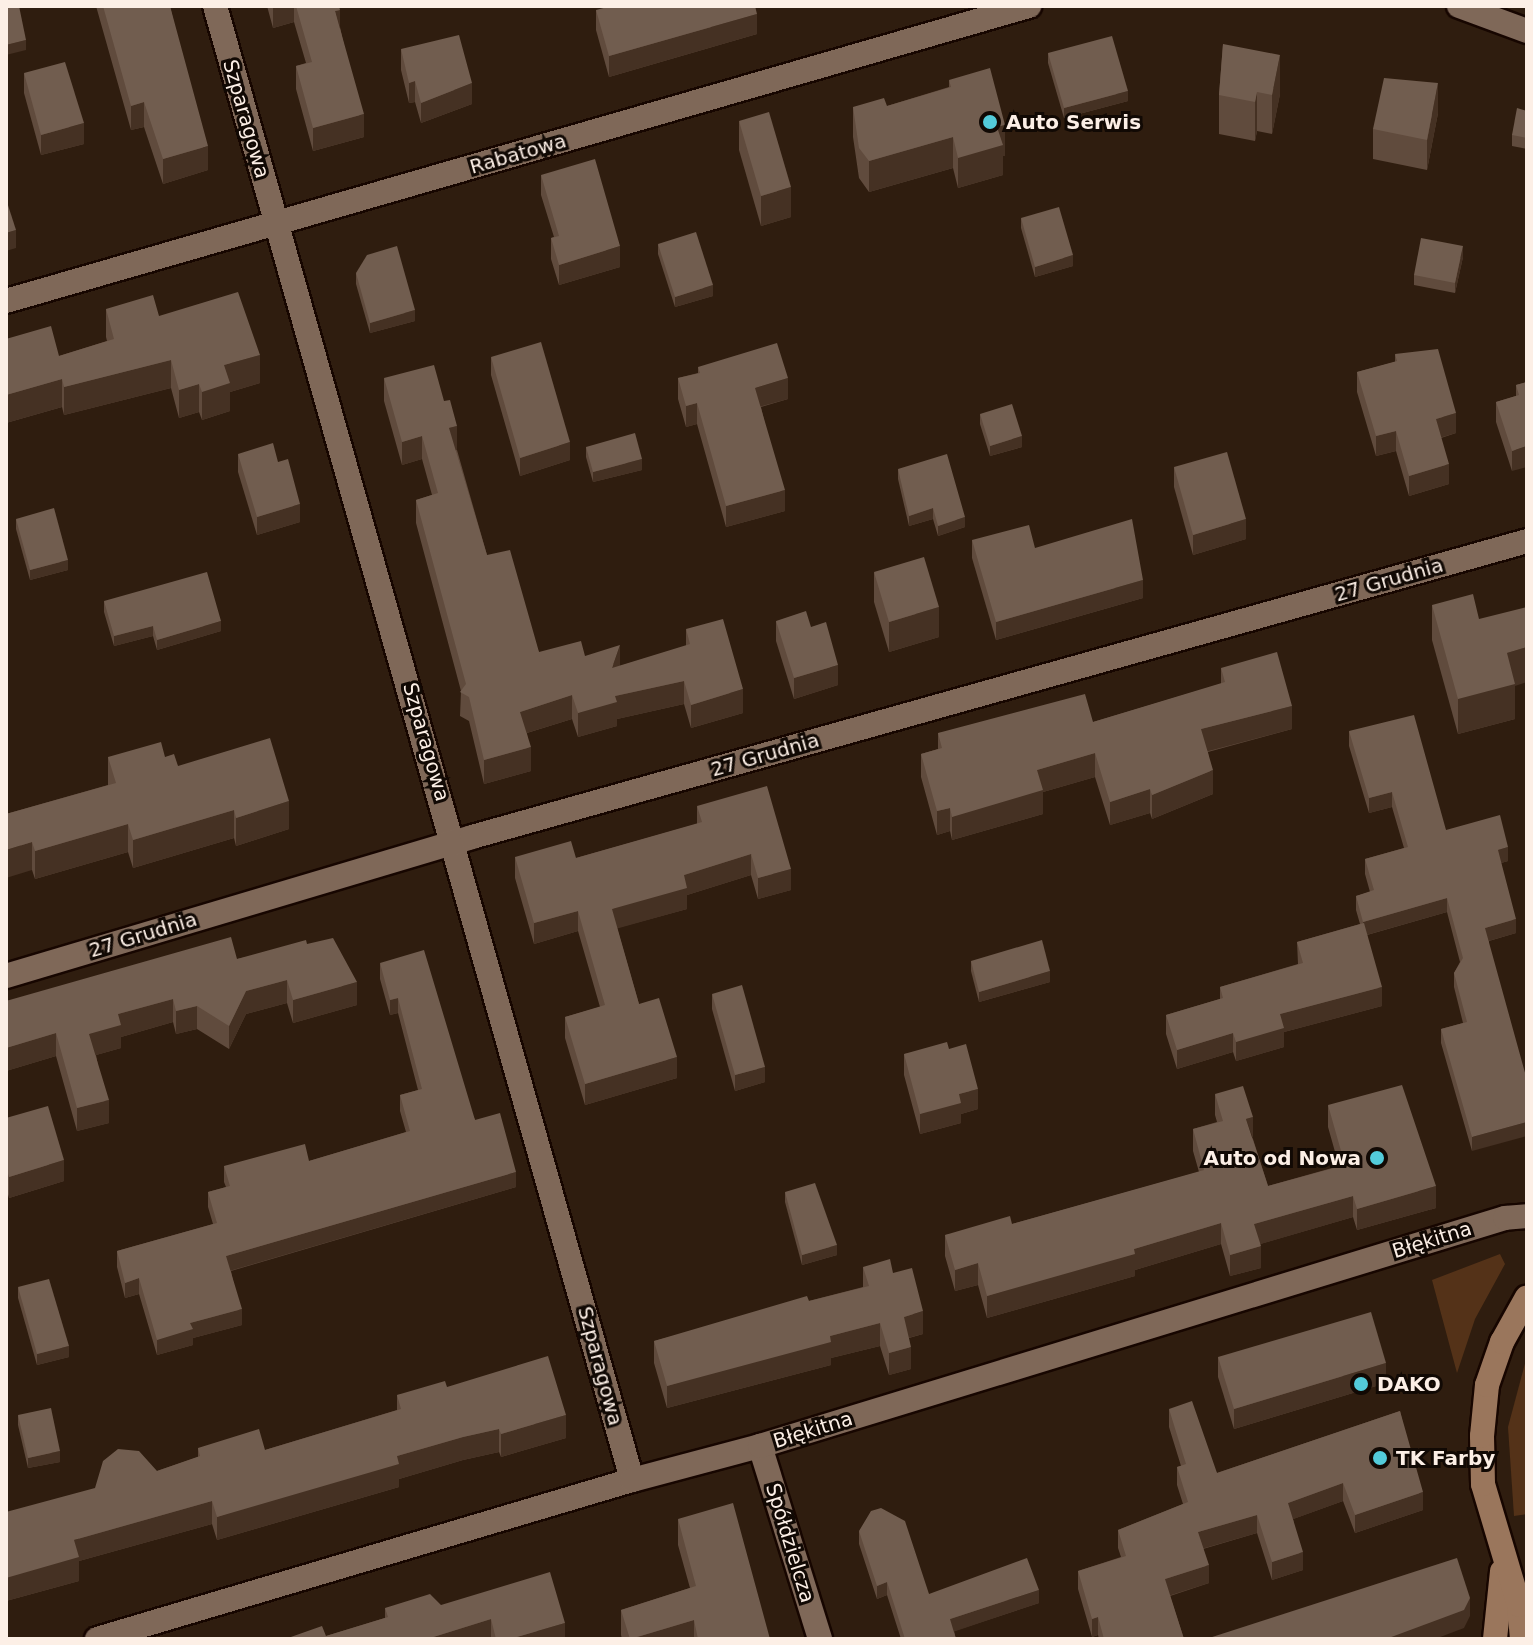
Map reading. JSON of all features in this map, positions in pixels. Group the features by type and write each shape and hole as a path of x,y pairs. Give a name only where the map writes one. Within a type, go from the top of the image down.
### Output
{"main road":[{"path":"1522,1639 1519,1605 1503,1564 1483,1484 1482,1436 1487,1385 1502,1342 1527,1297"},
{"path":"1495,1639 1503,1564"}],"street":[{"name":"Szparagowa","path":"215,6 275,224 455,842 632,1480"},
{"name":"Rabatowa","path":"6,301 1029,6"},
{"path":"1459,6 1527,31"},
{"name":"27 Grudnia","path":"6,976 455,842 1527,541"},
{"name":"Błękitna","path":"97,1639 145,1632 632,1480 760,1446 1397,1250 1527,1216"},
{"name":"Spółdzielcza","path":"760,1446 820,1639"}],"shaded area":[{"path":"1500,1254 1505,1264 1475,1319 1457,1373 1432,1280"},
{"path":"1527,1356 1527,1514 1514,1516 1508,1427"}],"building":[{"path":"6,6 19,6 26,40 6,45"},
{"path":"103,6 170,6 208,146 163,159 144,102 131,106"},
{"path":"296,6 339,6 340,10 335,11 364,114 313,128 296,66 312,62"},
{"path":"611,6 755,6 757,14 609,56 596,10"},
{"path":"459,35 472,83 421,103 415,81 409,83 401,49"},
{"path":"1112,36 1128,91 1064,108 1048,53"},
{"path":"1223,44 1280,55 1272,95 1257,92 1255,102 1219,95"},
{"path":"65,62 84,123 41,135 24,73"},
{"path":"990,68 1005,125 997,127 1003,145 958,158 953,137 869,161 859,148 853,107 884,98 887,106 951,87 949,80"},
{"path":"1384,78 1438,83 1427,140 1373,129"},
{"path":"1517,108 1527,111 1527,138 1512,135"},
{"path":"769,112 791,187 761,196 739,121"},
{"path":"595,159 620,246 559,265 551,238 559,236 541,175"},
{"path":"6,199 16,230 6,233"},
{"path":"1059,207 1073,255 1035,267 1021,218"},
{"path":"696,232 713,285 675,297 658,244"},
{"path":"1421,238 1463,246 1455,283 1414,275"},
{"path":"397,246 415,310 370,323 356,273 367,255"},
{"path":"238,292 260,355 224,365 230,383 202,392 199,384 179,390 171,360 64,387 62,379 6,395 6,339 51,326 59,356 114,339 106,309 153,295 159,316"},
{"path":"541,342 570,442 520,458 491,357"},
{"path":"777,343 788,378 755,388 785,490 726,506 697,403 686,406 678,378 700,373 698,367"},
{"path":"1438,349 1456,413 1436,419 1449,464 1409,476 1396,431 1376,436 1357,372 1397,361 1395,354"},
{"path":"434,365 444,401 450,400 457,426 449,428 487,555 510,550 539,652 581,641 585,656 620,645 612,668 690,644 686,629 723,619 743,689 691,705 684,681 615,696 617,702 578,713 572,695 520,712 531,747 484,760 469,697 460,692 466,684 416,500 438,493 422,436 402,442 384,378"},
{"path":"1527,382 1527,446 1512,451 1496,402 1519,395 1516,385"},
{"path":"1012,404 1022,436 990,446 980,414"},
{"path":"635,433 642,459 593,472 586,447"},
{"path":"273,443 278,462 288,459 300,504 257,517 238,454"},
{"path":"1227,452 1246,519 1193,535 1174,467"},
{"path":"947,454 965,517 938,526 933,508 909,516 898,469"},
{"path":"54,508 68,560 30,570 16,519"},
{"path":"1132,519 1143,580 996,622 972,540 1029,525 1035,548"},
{"path":"924,557 939,607 889,622 874,572"},
{"path":"207,572 221,621 157,640 153,626 114,636 104,601"},
{"path":"1473,594 1479,619 1527,607 1527,647 1507,653 1515,684 1458,699 1432,605"},
{"path":"806,611 811,627 826,622 838,665 794,678 776,621"},
{"path":"1277,652 1292,706 1201,729 1213,770 1152,795 1150,789 1110,802 1095,753 1037,770 1043,790 952,817 950,808 937,811 921,754 942,748 938,733 1085,694 1093,722 1225,682 1221,668"},
{"path":"1414,715 1446,830 1500,815 1508,847 1498,850 1516,919 1485,928 1527,1080 1527,1122 1472,1137 1441,1029 1467,1022 1454,973 1463,958 1447,898 1363,922 1356,896 1374,890 1365,859 1408,847 1392,792 1369,798 1349,731"},
{"path":"270,738 289,801 236,818 234,810 133,840 128,824 35,851 32,842 6,850 6,814 116,783 108,757 161,742 165,757 174,754 178,766"},
{"path":"767,786 791,869 758,878 751,854 684,875 687,888 612,909 639,1004 659,998 677,1057 585,1084 565,1017 605,1005 578,911 534,923 515,857 571,841 576,858 702,822 697,806"},
{"path":"1364,923 1382,987 1280,1014 1284,1028 1236,1042 1233,1033 1177,1050 1166,1015 1223,998 1220,987 1303,963 1297,942"},
{"path":"231,937 237,959 306,940 307,944 333,938 357,982 293,1000 287,980 246,991 229,1026 197,1006 176,1011 173,999 118,1014 121,1025 89,1034 109,1100 77,1108 56,1033 6,1048 6,1001"},
{"path":"1042,940 1050,971 979,992 971,961"},
{"path":"424,950 475,1120 500,1113 516,1172 226,1256 242,1309 190,1323 193,1329 157,1340 139,1278 125,1283 117,1251 217,1223 208,1192 230,1186 224,1166 305,1144 309,1161 410,1131 400,1095 422,1089 398,998 390,1000 380,963"},
{"path":"742,985 765,1067 735,1075 712,994"},
{"path":"947,1042 949,1049 966,1044 978,1089 959,1094 961,1103 920,1114 904,1054"},
{"path":"1402,1085 1436,1186 1357,1209 1353,1196 1254,1224 1261,1246 1230,1255 1221,1223 1134,1249 1135,1254 987,1296 978,1263 955,1270 945,1235 1010,1216 1012,1224 1204,1170 1193,1129 1223,1121 1215,1094 1243,1086 1253,1117 1246,1119 1268,1186 1345,1165 1328,1105"},
{"path":"48,1106 64,1160 9,1177 6,1167 6,1118"},
{"path":"815,1183 837,1245 802,1255 785,1192"},
{"path":"890,1259 893,1273 912,1268 923,1311 904,1317 911,1347 889,1353 880,1323 830,1336 831,1342 667,1386 654,1341 807,1296 809,1301 869,1286 863,1267"},
{"path":"49,1279 69,1346 37,1354 18,1287"},
{"path":"1371,1312 1386,1363 1234,1409 1218,1357"},
{"path":"548,1356 566,1415 501,1434 499,1429 397,1456 399,1464 217,1517 212,1501 74,1540 79,1557 6,1578 6,1512 95,1488 103,1461 118,1449 139,1451 157,1471 200,1456 198,1448 259,1429 265,1450 401,1409 397,1395 445,1381 447,1387"},
{"path":"1192,1401 1217,1473 1400,1411 1423,1492 1355,1515 1343,1483 1288,1503 1303,1552 1272,1562 1257,1515 1198,1532 1209,1565 1165,1579 1184,1639 1104,1639 1098,1617 1092,1619 1078,1571 1126,1556 1118,1530 1188,1502 1177,1467 1186,1464 1169,1409"},
{"path":"51,1408 60,1451 28,1458 18,1415"},
{"path":"733,1503 770,1639 698,1639 694,1620 630,1639 621,1610 696,1586 678,1519"},
{"path":"881,1508 905,1521 929,1594 1027,1558 1039,1590 950,1619 956,1639 905,1639 887,1582 877,1586 859,1531 871,1511"},
{"path":"1457,1558 1470,1598 1464,1610 1386,1639 1206,1639"},
{"path":"550,1572 565,1623 510,1639 496,1639 491,1619 427,1639 288,1639 322,1626 326,1636 388,1617 385,1608 430,1594 441,1605"}],"place":[{"name":"Auto Serwis","path":"990,122"},
{"name":"Auto od Nowa","path":"1377,1158"},
{"name":"DAKO","path":"1361,1384"},
{"name":"TK Farby","path":"1380,1458"}]}
